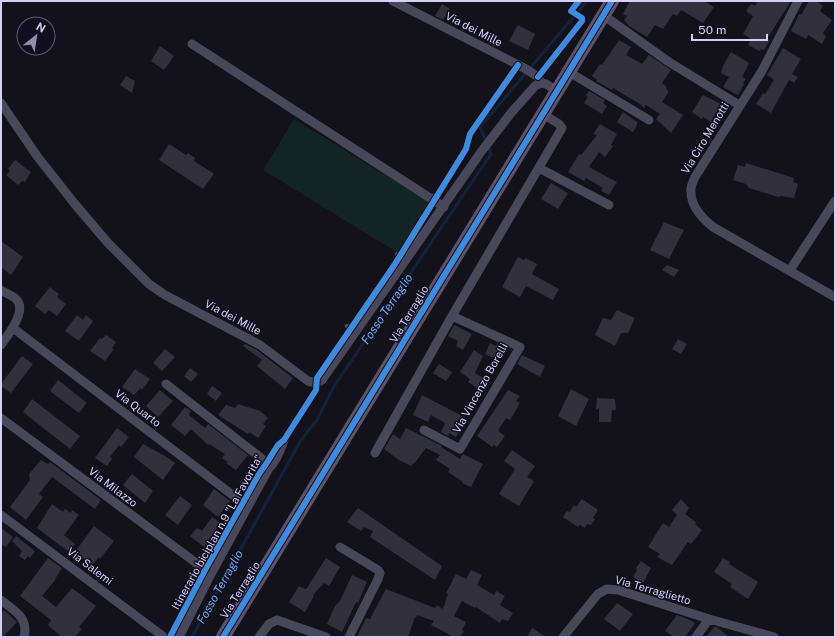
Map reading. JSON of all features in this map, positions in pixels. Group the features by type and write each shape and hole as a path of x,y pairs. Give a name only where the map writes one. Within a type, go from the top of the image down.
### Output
{"main road":[{"name":"Via Terraglio","path":"223,637 612,1"}],"street":[{"name":"Via dei Mille","path":"393,1 526,69 541,83 546,84 557,91"},
{"name":"Via Ciro Menotti","path":"798,1 762,71 739,105 695,177 690,194 702,217 713,227 835,297"},
{"path":"603,15 669,62 739,105"},
{"path":"192,44 444,207"},
{"path":"569,72 649,120"},
{"name":"Via dei Mille","path":"1,103 37,156 108,243 149,284 165,296 260,345 308,381 317,383 322,380 491,138 535,86 541,83"},
{"path":"375,453 452,316 562,128 559,124 543,114"},
{"path":"539,168 609,205"},
{"path":"790,270 835,201"},
{"path":"1,290 16,299 19,305 19,312 13,328 1,345"},
{"name":"Via Vincenzo Borelli","path":"424,430 460,449 520,347 452,316"},
{"name":"Via Quarto","path":"13,328 239,500 247,508"},
{"path":"166,384 261,458 269,468"},
{"name":"Via Milazzo","path":"1,418 211,574"},
{"path":"179,637 211,574 284,440"},
{"name":"Via Salemi","path":"1,515 164,637"},
{"path":"340,548 378,570 380,573 349,637"},
{"name":"Via Terraglietto","path":"563,637 598,594 607,589 618,590 709,619 774,637"},
{"path":"1,600 15,610 23,620 26,630 24,637"},
{"path":"696,637 709,619"},
{"path":"259,637 269,624 277,620 326,637"}],"lane":[{"path":"397,254 406,260"},
{"path":"347,326 356,332"}],"shaded area":[{"path":"294,119 429,202 398,253 263,170"}],"building":[{"path":"630,1 704,1 714,7 703,23 681,10 677,16 673,14 663,29 655,25 647,37 629,26 624,20 627,16 623,14"},
{"path":"758,1 791,1 767,39 770,40 764,50 761,49 759,51 748,45 751,39 743,34 753,16 746,11 751,4 755,6"},
{"path":"809,1 816,1 823,6 820,11 832,20 823,33 826,36 822,44 808,35 806,39 791,31 799,14 801,15"},
{"path":"442,4 450,9 443,20 435,16"},
{"path":"518,25 535,34 528,50 509,41"},
{"path":"619,40 631,47 626,55 642,64 649,55 671,70 662,83 667,87 666,89 668,90 668,93 662,102 683,115 671,133 656,119 660,114 646,105 644,108 613,88 612,90 596,81 597,80 592,76 600,64 602,65"},
{"path":"160,46 174,56 164,70 151,61"},
{"path":"783,48 801,59 792,74 798,77 794,83 789,80 771,113 756,104 774,80 767,75"},
{"path":"731,52 749,63 742,77 746,79 738,95 723,87 729,77 721,73 723,66"},
{"path":"126,76 135,81 132,93 120,85"},
{"path":"589,91 605,100 603,103 607,106 602,114 584,103 588,97 586,95"},
{"path":"703,95 721,104 711,122 703,117 702,119 692,112"},
{"path":"623,112 637,122 633,132 617,122"},
{"path":"600,124 617,134 611,145 613,146 605,157 599,152 589,167 617,182 609,195 601,191 603,188 586,178 584,181 568,172 579,154 581,155 597,135 593,134"},
{"path":"169,144 186,155 188,153 195,158 194,161 214,174 203,189 159,160"},
{"path":"15,160 31,172 25,182 22,181 18,185 6,175 10,171 8,169"},
{"path":"746,163 794,178 793,182 798,184 794,198 778,197 749,188 746,184 733,180 738,165 745,167"},
{"path":"551,183 568,193 558,209 541,199"},
{"path":"664,222 684,230 669,259 650,250"},
{"path":"1,241 23,257 11,275 1,267"},
{"path":"518,257 524,260 526,258 537,264 532,274 559,289 553,300 526,286 520,297 502,287"},
{"path":"667,265 679,270 674,277 662,270"},
{"path":"50,287 59,294 57,297 66,304 57,316 49,310 45,314 35,306"},
{"path":"617,310 635,318 628,333 621,333 615,346 595,335 603,318 611,320"},
{"path":"77,315 83,320 86,315 93,321 79,341 65,331"},
{"path":"454,325 472,334 463,350 456,346 458,341 448,336"},
{"path":"106,335 116,342 112,348 114,349 105,361 90,351 100,338 102,339"},
{"path":"678,339 687,344 681,354 672,349"},
{"path":"490,343 496,346 497,343 508,349 502,359 498,356 496,359 485,354"},
{"path":"245,344 257,350 293,378 285,389 257,366 262,360 243,346"},
{"path":"165,349 175,357 162,371 153,363"},
{"path":"474,350 483,356 475,373 490,382 485,391 482,391 468,382 470,379 460,372"},
{"path":"522,355 545,366 540,377 517,364"},
{"path":"22,356 33,364 11,393 1,386 1,384"},
{"path":"439,364 452,372 446,381 433,373"},
{"path":"190,368 198,374 191,382 184,376"},
{"path":"135,369 150,379 142,390 141,388 134,395 122,387"},
{"path":"58,380 87,403 79,413 50,391"},
{"path":"212,386 222,393 216,401 207,394"},
{"path":"571,389 589,399 576,426 558,416"},
{"path":"160,390 173,401 158,417 146,406"},
{"path":"508,390 520,396 516,401 520,403 510,420 506,418 498,431 505,436 497,447 494,445 492,447 477,436"},
{"path":"422,395 464,417 461,422 463,423 456,437 449,433 448,436 441,432 445,423 431,415 428,422 413,415"},
{"path":"597,398 615,399 616,410 612,410 611,422 599,422 599,408 596,410"},
{"path":"32,399 80,436 70,449 23,412"},
{"path":"238,404 260,411 268,418 263,424 266,426 258,438 249,432 248,434 218,415 226,405 235,408"},
{"path":"185,407 191,411 189,415 205,428 208,424 248,455 236,470 222,458 225,454 209,444 208,445 191,429 185,436 171,425"},
{"path":"117,428 129,437 121,447 119,445 110,457 112,459 107,466 95,458"},
{"path":"406,428 442,446 441,447 460,459 463,454 483,464 471,487 462,483 463,482 448,472 450,469 436,460 440,455 426,448 411,466 399,460 384,449 393,434 400,439"},
{"path":"143,444 175,463 163,480 134,457"},
{"path":"512,450 535,466 527,477 534,481 519,506 499,494 515,469 504,461"},
{"path":"41,460 48,464 50,462 101,500 95,509 52,477 39,494 43,497 26,520 10,507 30,480 29,474"},
{"path":"132,474 153,491 145,503 123,485"},
{"path":"214,489 230,501 218,517 203,505"},
{"path":"180,496 192,505 178,525 165,515"},
{"path":"582,499 598,510 591,525 587,524 585,528 580,525 578,527 563,517 567,511 570,512 574,505 576,507"},
{"path":"681,499 689,508 685,514 696,522 695,524 702,530 691,544 688,542 672,565 657,557 660,554 648,547 663,523 669,527 677,515 672,510"},
{"path":"52,504 63,512 65,509 71,513 72,510 79,515 64,535 75,544 69,552 37,528"},
{"path":"358,508 442,566 435,580 370,537 373,531 364,527 361,531 347,522"},
{"path":"212,517 221,523 204,547 190,536 197,528 202,531"},
{"path":"94,526 114,541 100,559 99,557 92,565 75,552"},
{"path":"1,528 13,537 6,547 1,544"},
{"path":"16,536 35,551 30,558 28,556 25,560 19,556 22,551 12,541"},
{"path":"48,558 62,568 56,579 42,596 56,607 72,588 96,606 79,627 82,629 75,637 62,637 48,625 51,620 20,596"},
{"path":"326,558 340,567 329,586 324,583 313,595 314,596 305,612 289,602 299,586 305,589 307,588"},
{"path":"723,558 730,562 729,564 758,582 748,599 730,587 732,584 714,572"},
{"path":"641,561 651,568 643,583 633,577 637,570 636,568"},
{"path":"471,570 482,575 477,585 494,595 496,591 505,596 500,605 513,613 508,621 502,619 500,623 476,607 475,608 462,601 454,616 466,622 462,630 464,631 460,637 454,637 431,625 434,621 417,615 408,637 357,637 366,618 370,619 386,589 435,608 437,605 443,609 448,594 446,593 456,574 466,579"},
{"path":"352,575 367,582 358,603 356,602 342,632 327,624"},
{"path":"617,603 633,614 620,631 604,619"},
{"path":"4,610 17,622 3,637 1,637 1,614"},
{"path":"677,615 695,623 685,637 674,637 665,631"},
{"path":"714,627 717,627 729,637 706,637"},
{"path":"532,628 546,637 527,637"}],"waterway":[{"name":"Fosso Terraglio","path":"192,637 301,440 317,420 333,388 491,154 480,127 587,1"}],"cycle path":[{"path":"538,77 582,21 582,18 571,11 579,1"},
{"path":"223,637 612,1"},
{"name":"Itinerario biciplan n.9 \"La Favorita\"","path":"170,637 205,570 259,474 278,445 284,440 316,390 317,378 395,264 466,149 470,134 518,65"}]}
